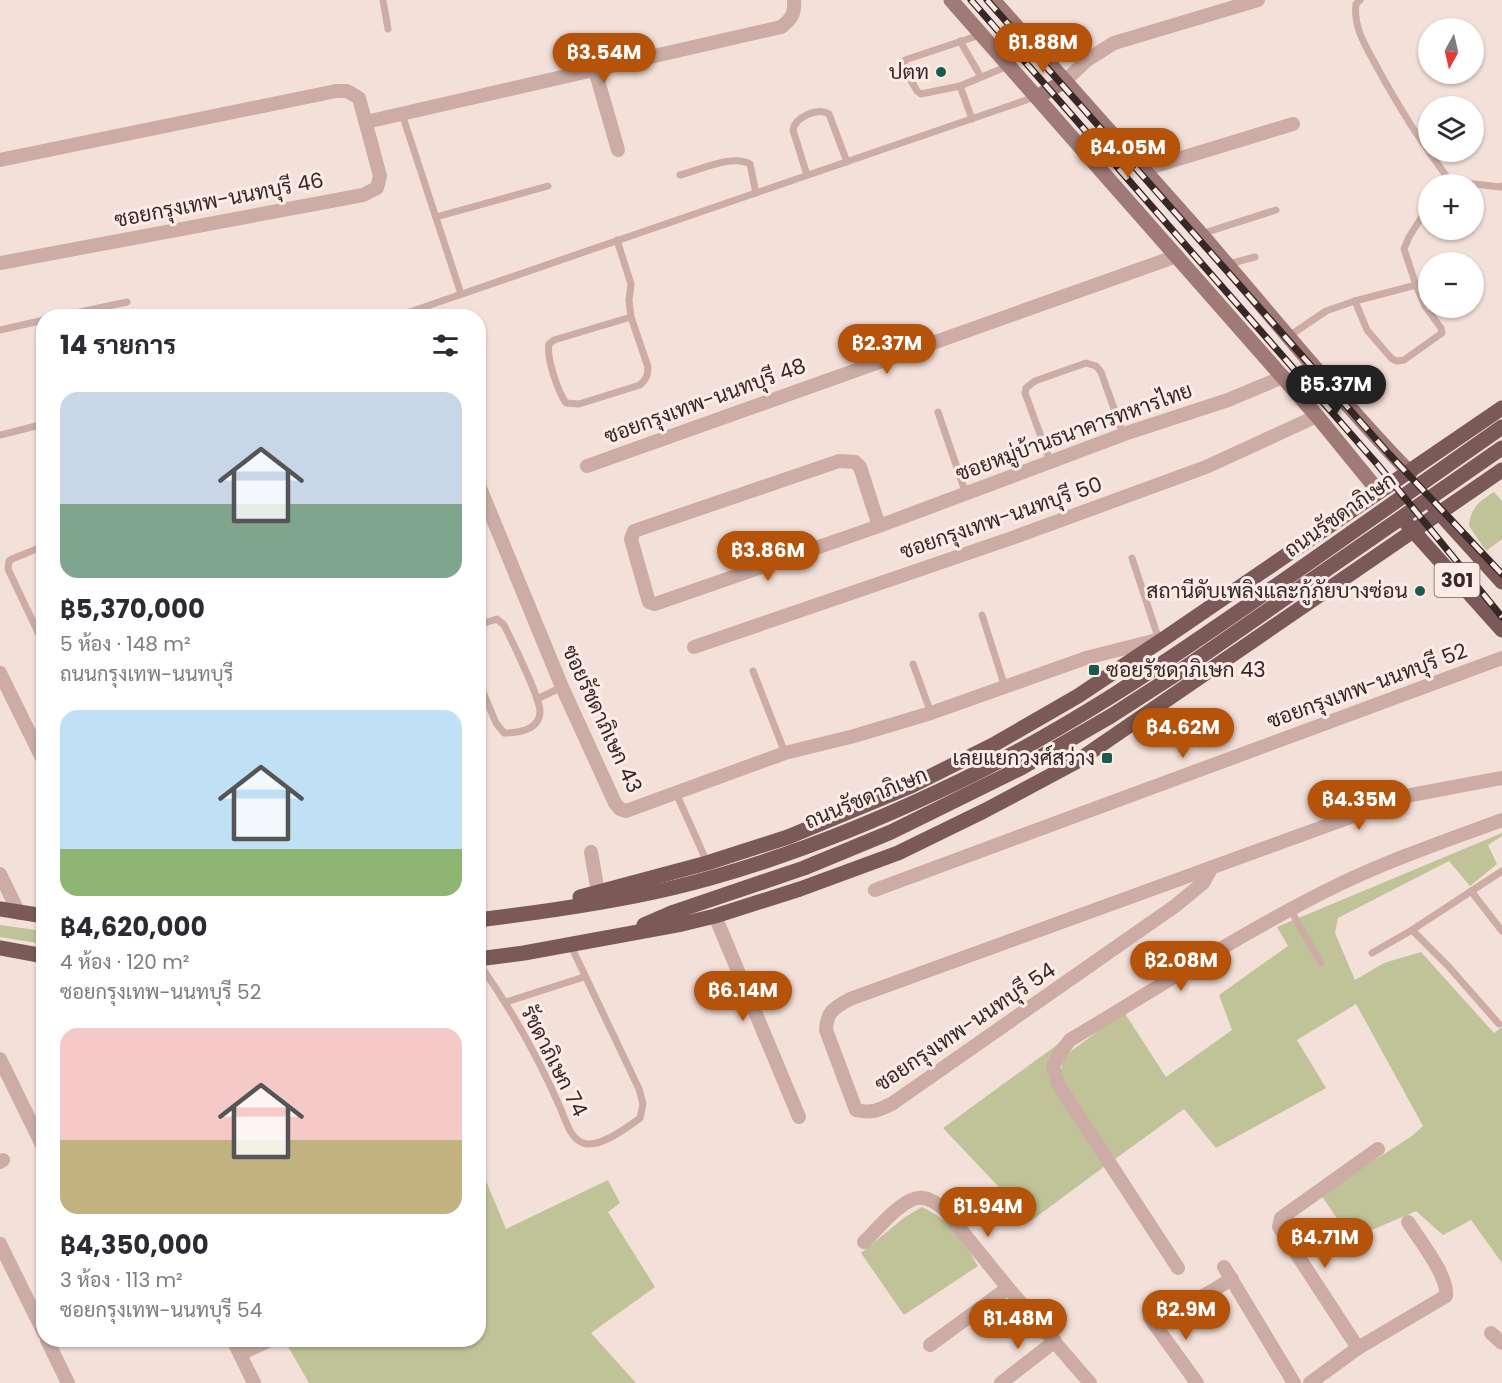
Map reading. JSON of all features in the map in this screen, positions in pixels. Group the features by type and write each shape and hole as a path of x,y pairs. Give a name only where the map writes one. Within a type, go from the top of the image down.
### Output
{"main road":[{"name":"301","path":"951,0 1317,416 1413,531 1502,630"},
{"name":"301","path":"993,0 1106,125 1142,170 1410,473 1439,515 1502,582"},
{"path":"1037,97 1065,81"},
{"name":"ถนนรัชดาภิเษก","path":"543,911 598,892 707,863 788,837 866,806 948,768 1032,723 1160,641 1410,473 1502,408"},
{"name":"ถนนรัชดาภิเษก","path":"486,919 616,900 676,887 800,848 940,791 986,768 1081,714 1188,647 1502,428"},
{"name":"ถนนรัชดาภิเษก","path":"625,933 674,912 804,868 929,815 1021,768 1066,743 1170,678 1502,448"},
{"name":"ถนนรัชดาภิเษก","path":"486,959 682,924 715,916 800,889 898,853 1076,762 1502,470"},
{"path":"1160,641 1183,638 1199,646 1204,655 1203,665 1187,686"},
{"path":"0,909 36,915"},
{"path":"0,948 36,957"}],"street":[{"path":"366,122 781,27 792,16 795,9 794,0"},
{"path":"1065,81 1087,60 1114,43 1258,0"},
{"path":"595,70 618,150"},
{"name":"ซอยกรุงเทพ-นนทบุรี 46","path":"0,160 336,91 346,91 359,98 380,176 377,188 363,195 0,263"},
{"path":"1142,170 1293,124"},
{"name":"ซอยกรุงเทพ-นนทบุรี 48","path":"587,466 1177,256"},
{"name":"ซอยหมู่บ้านธนาคารทหารไทย","path":"879,526 860,466 855,462 839,461 634,531 631,539 649,602 656,604 879,526 1123,434 1228,400 1283,377"},
{"name":"ซอยกรุงเทพ-นนทบุรี 50","path":"694,647 1012,538 1206,467 1317,416"},
{"name":"ซอยรัชดาภิเษก 43","path":"486,502 562,687 615,803 620,809 626,811 785,753 931,713 1086,658 1160,641"},
{"name":"ซอยกรุงเทพ-นนทบุรี 52","path":"875,890 1502,658"},
{"path":"0,673 36,746"},
{"name":"ซอยกรุงเทพ-นนทบุรี 54","path":"1212,867 1203,883 1175,906 894,1103 878,1111 867,1113 856,1110 826,1030 827,1017 835,1008 850,999 1212,867 1411,795 1502,778"},
{"path":"1178,1268 1058,1084 1053,1066 1060,1053 1071,1040 1238,940 1340,884 1388,863 1502,820"},
{"path":"591,852 598,892"},
{"path":"0,874 19,913"},
{"path":"715,916 799,1117"},
{"path":"0,1059 36,1133"},
{"path":"1358,1348 1279,1227 1281,1218 1378,1149"},
{"path":"864,1242 906,1201 921,1197 933,1201 944,1209 1090,1383"},
{"path":"1310,1383 1358,1348 1446,1296 1447,1290 1435,1264 1408,1222"},
{"path":"0,1244 36,1317"},
{"path":"1193,1302 1228,1273 1294,1383"},
{"path":"930,1345 1008,1287"},
{"path":"1150,1318 1197,1383"},
{"path":"1491,1333 1502,1343"},
{"path":"1001,1383 1055,1341"},
{"path":"50,1347 68,1383"},
{"path":"236,1347 254,1383"},
{"path":"240,1354 255,1347"}],"lane":[{"path":"383,0 388,29"},
{"path":"1360,0 1356,4 1355,16 1362,40 1399,110 1418,136"},
{"path":"981,35 905,60 903,67 916,92 921,94 960,86 1008,66"},
{"path":"960,41 981,77"},
{"path":"960,86 972,119"},
{"path":"418,309 1037,97"},
{"path":"807,175 794,124 797,120 819,111 829,114 847,162"},
{"path":"402,114 461,294"},
{"path":"681,175 733,159 743,160 750,164 756,193"},
{"path":"436,217 548,186"},
{"path":"1484,186 1501,188"},
{"path":"1201,234 1276,210"},
{"path":"1355,301 1367,330 1392,359 1397,361 1404,360 1442,333 1441,328 1425,306 1404,249 1418,223"},
{"path":"617,240 631,284 629,300 631,317 648,368 646,379 640,385 579,404 566,403 551,363 548,352 549,344 554,340 631,317"},
{"path":"1226,264 1255,257"},
{"path":"1288,337 1326,311 1416,285"},
{"path":"94,309 127,302"},
{"path":"0,330 36,322"},
{"path":"1050,461 1025,393 1026,387 1035,381 1086,363 1096,366 1101,372 1123,434"},
{"path":"938,412 966,494"},
{"path":"0,435 36,426"},
{"path":"36,549 9,561 8,569 36,628"},
{"path":"1132,558 1160,641"},
{"path":"982,615 1005,687"},
{"path":"486,622 497,619 504,625 537,699 540,712 534,725 519,733 504,733 496,723 486,699"},
{"path":"913,663 931,713"},
{"path":"753,670 785,753"},
{"path":"537,699 562,687"},
{"path":"676,793 707,863"},
{"path":"1372,953 1412,930 1502,871"},
{"path":"1470,891 1502,931"},
{"path":"1291,911 1321,963"},
{"path":"1412,930 1448,966 1499,1024"},
{"name":"รัชดาภิเษก 74","path":"486,972 506,1002 559,1103 573,1137 584,1144 595,1143 616,1135 640,1118 643,1104 639,1089 570,944"},
{"path":"506,1002 584,977"}],"green space":[{"path":"1494,492 1502,501 1502,539 1486,551 1469,526 1471,514 1484,499"},
{"path":"1502,833 1502,836 1488,845 1497,864 1470,886 1449,861 1338,918 1335,933 1355,980 1384,963 1421,952 1494,1033 1502,1027 1502,1263 1471,1220 1443,1235 1416,1211 1351,1239 1321,1195 1412,1136 1423,1126 1356,1004 1297,1040 1326,1088 1216,1148 1184,1109 1115,1159 1065,1087 1061,1071 1063,1057 1124,1012 1166,1077 1232,1030 1219,995 1288,946 1277,927"},
{"path":"0,925 36,930 36,943 0,937"},
{"path":"1061,1042 1047,1063 1105,1166 1031,1221 943,1128"},
{"path":"608,1180 620,1203 608,1212 655,1287 591,1333 636,1383 309,1383 288,1347 486,1347 486,1181 506,1229"},
{"path":"922,1207 941,1218 955,1231 978,1266 904,1315 861,1253 905,1217"}],"railway":[{"path":"971,0 1378,465 1502,617"},
{"path":"987,0 1389,454 1502,574"}],"place":[{"name":"ปตท","path":"941,72"},
{"name":"สถานีดับเพลิงและกู้ภัยบางซ่อน","path":"1420,591"},
{"name":"ซอยรัชดาภิเษก 43","path":"1094,670"},
{"name":"เลยแยกวงศ์สว่าง","path":"1107,758"}]}
